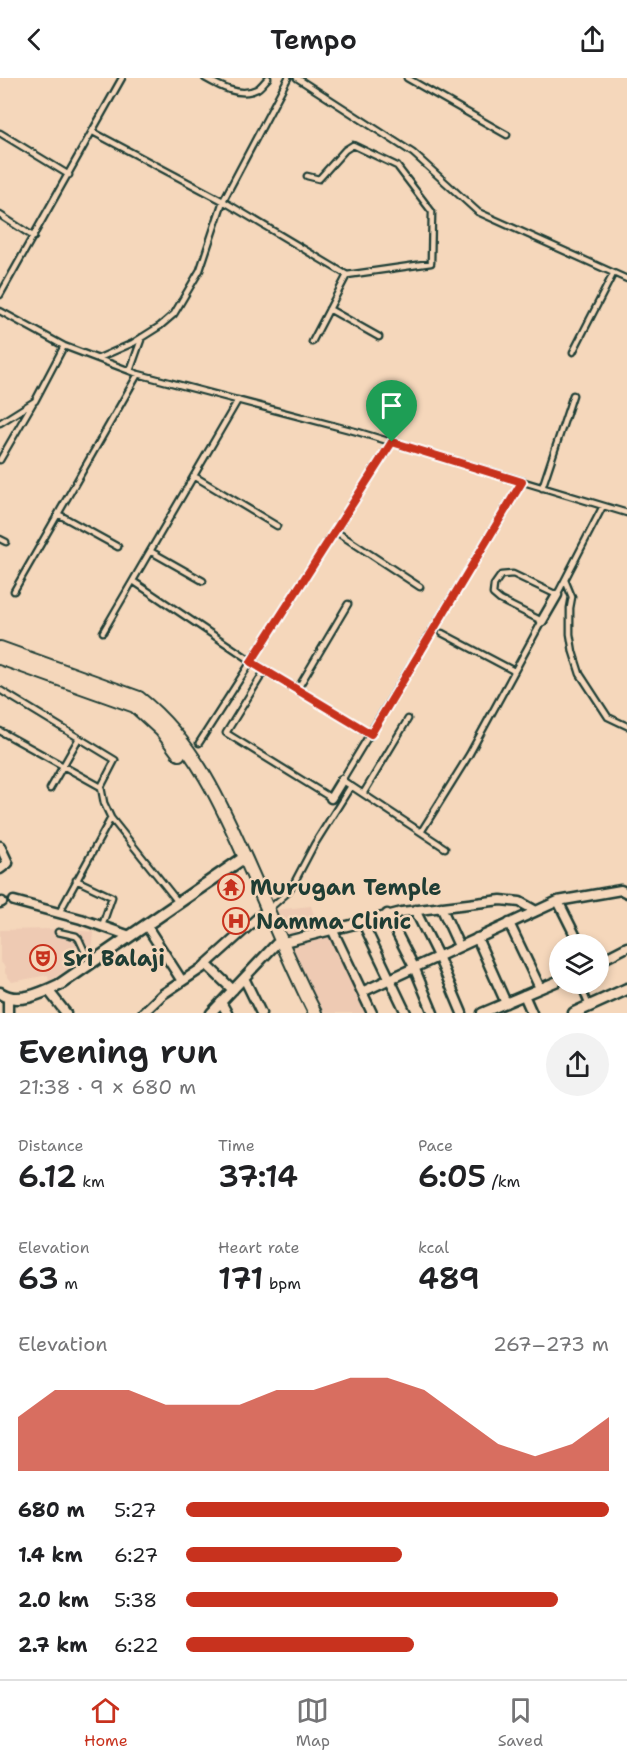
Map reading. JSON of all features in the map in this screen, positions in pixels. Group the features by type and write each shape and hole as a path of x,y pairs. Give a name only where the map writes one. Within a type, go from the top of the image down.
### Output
{"main road":[{"path":"0,648 139,698 156,711 206,778 223,807 242,859 309,1013"},
{"path":"0,658 135,706 160,730 203,788 242,859"},
{"path":"278,943 315,1013"}],"street":[{"path":"542,621 557,595"},
{"path":"331,798 342,780"},
{"path":"0,846 8,863 0,869"},
{"path":"8,1013 4,995 29,996 65,981 242,859"},
{"path":"362,992 558,901 621,890 627,893"},
{"path":"211,1013 278,943 387,914 415,910 510,900 520,902 536,911"},
{"path":"14,901 130,936"},
{"path":"558,901 574,934"},
{"path":"441,907 459,946"},
{"path":"415,910 462,1013"},
{"path":"143,1013 206,964 265,912"},
{"path":"387,914 414,967 433,1013"},
{"path":"362,921 406,1013"},
{"path":"509,923 540,988"},
{"path":"146,925 182,981"},
{"path":"332,929 372,1013"},
{"path":"477,938 506,1003"},
{"path":"609,957 626,949"},
{"path":"206,964 232,990"},
{"path":"244,978 261,1013"},
{"path":"482,1013 549,984"},
{"path":"574,1013 627,989"},
{"path":"48,990 66,1013"},
{"path":"524,995 532,1013"},
{"path":"221,1002 227,1013"}],"lane":[{"path":"0,295 122,78"},
{"path":"205,78 226,89 243,91 257,89 268,78"},
{"path":"99,358 142,337 174,314 200,270 223,201 288,78"},
{"path":"297,78 413,153 478,212 627,279"},
{"path":"407,78 507,135"},
{"path":"93,132 223,201 347,275 431,263 432,212 398,166 353,145 345,150 320,179 307,176"},
{"path":"0,133 69,175"},
{"path":"0,215 34,237"},
{"path":"573,352 612,274"},
{"path":"312,342 347,275"},
{"path":"329,309 379,337"},
{"path":"0,311 64,346 138,374 392,442 627,513"},
{"path":"130,371 142,337"},
{"path":"0,460 64,346"},
{"path":"14,591 138,374"},
{"path":"542,488 573,395"},
{"path":"103,632 238,400"},
{"path":"0,423 34,401"},
{"path":"199,743 392,442"},
{"path":"194,476 277,526"},
{"path":"445,848 342,780 522,482"},
{"path":"421,832 469,755 542,621 500,600 493,594 496,580 501,575 513,574 557,595 603,506"},
{"path":"58,514 118,547"},
{"path":"335,531 420,586"},
{"path":"0,539 6,542"},
{"path":"150,551 203,581"},
{"path":"565,580 572,597 570,634 580,674 608,717 627,726"},
{"path":"133,581 251,662 371,734"},
{"path":"297,690 348,604"},
{"path":"442,633 514,671"},
{"path":"265,670 226,733 331,798"},
{"path":"0,690 115,760 101,787 104,803 111,818 178,903"},
{"path":"363,794 408,719"},
{"path":"0,731 101,787"},
{"path":"50,789 79,738"},
{"path":"265,912 286,894 294,883 314,845 351,786"},
{"path":"59,914 111,818"},
{"path":"76,880 112,897 102,926"},
{"path":"58,932 76,936 90,963"},
{"path":"584,994 589,1006"}],"shaded area":[{"path":"311,906 318,926 283,936 274,910"},
{"name":"Namma Clinic","path":"243,911 248,919 229,931 224,922"},
{"name":"Sri Balaji","path":"56,929 94,932 92,954 49,981 48,975 12,982 0,961 0,930"},
{"path":"333,934 370,1013 317,1013 286,945"}],"place":[{"name":"Murugan Temple","path":"231,887"},
{"name":"Namma Clinic","path":"236,921"},
{"name":"Sri Balaji","path":"43,958"}],"route":[{"path":"392,442 522,482 371,734 251,662 392,442"}]}
